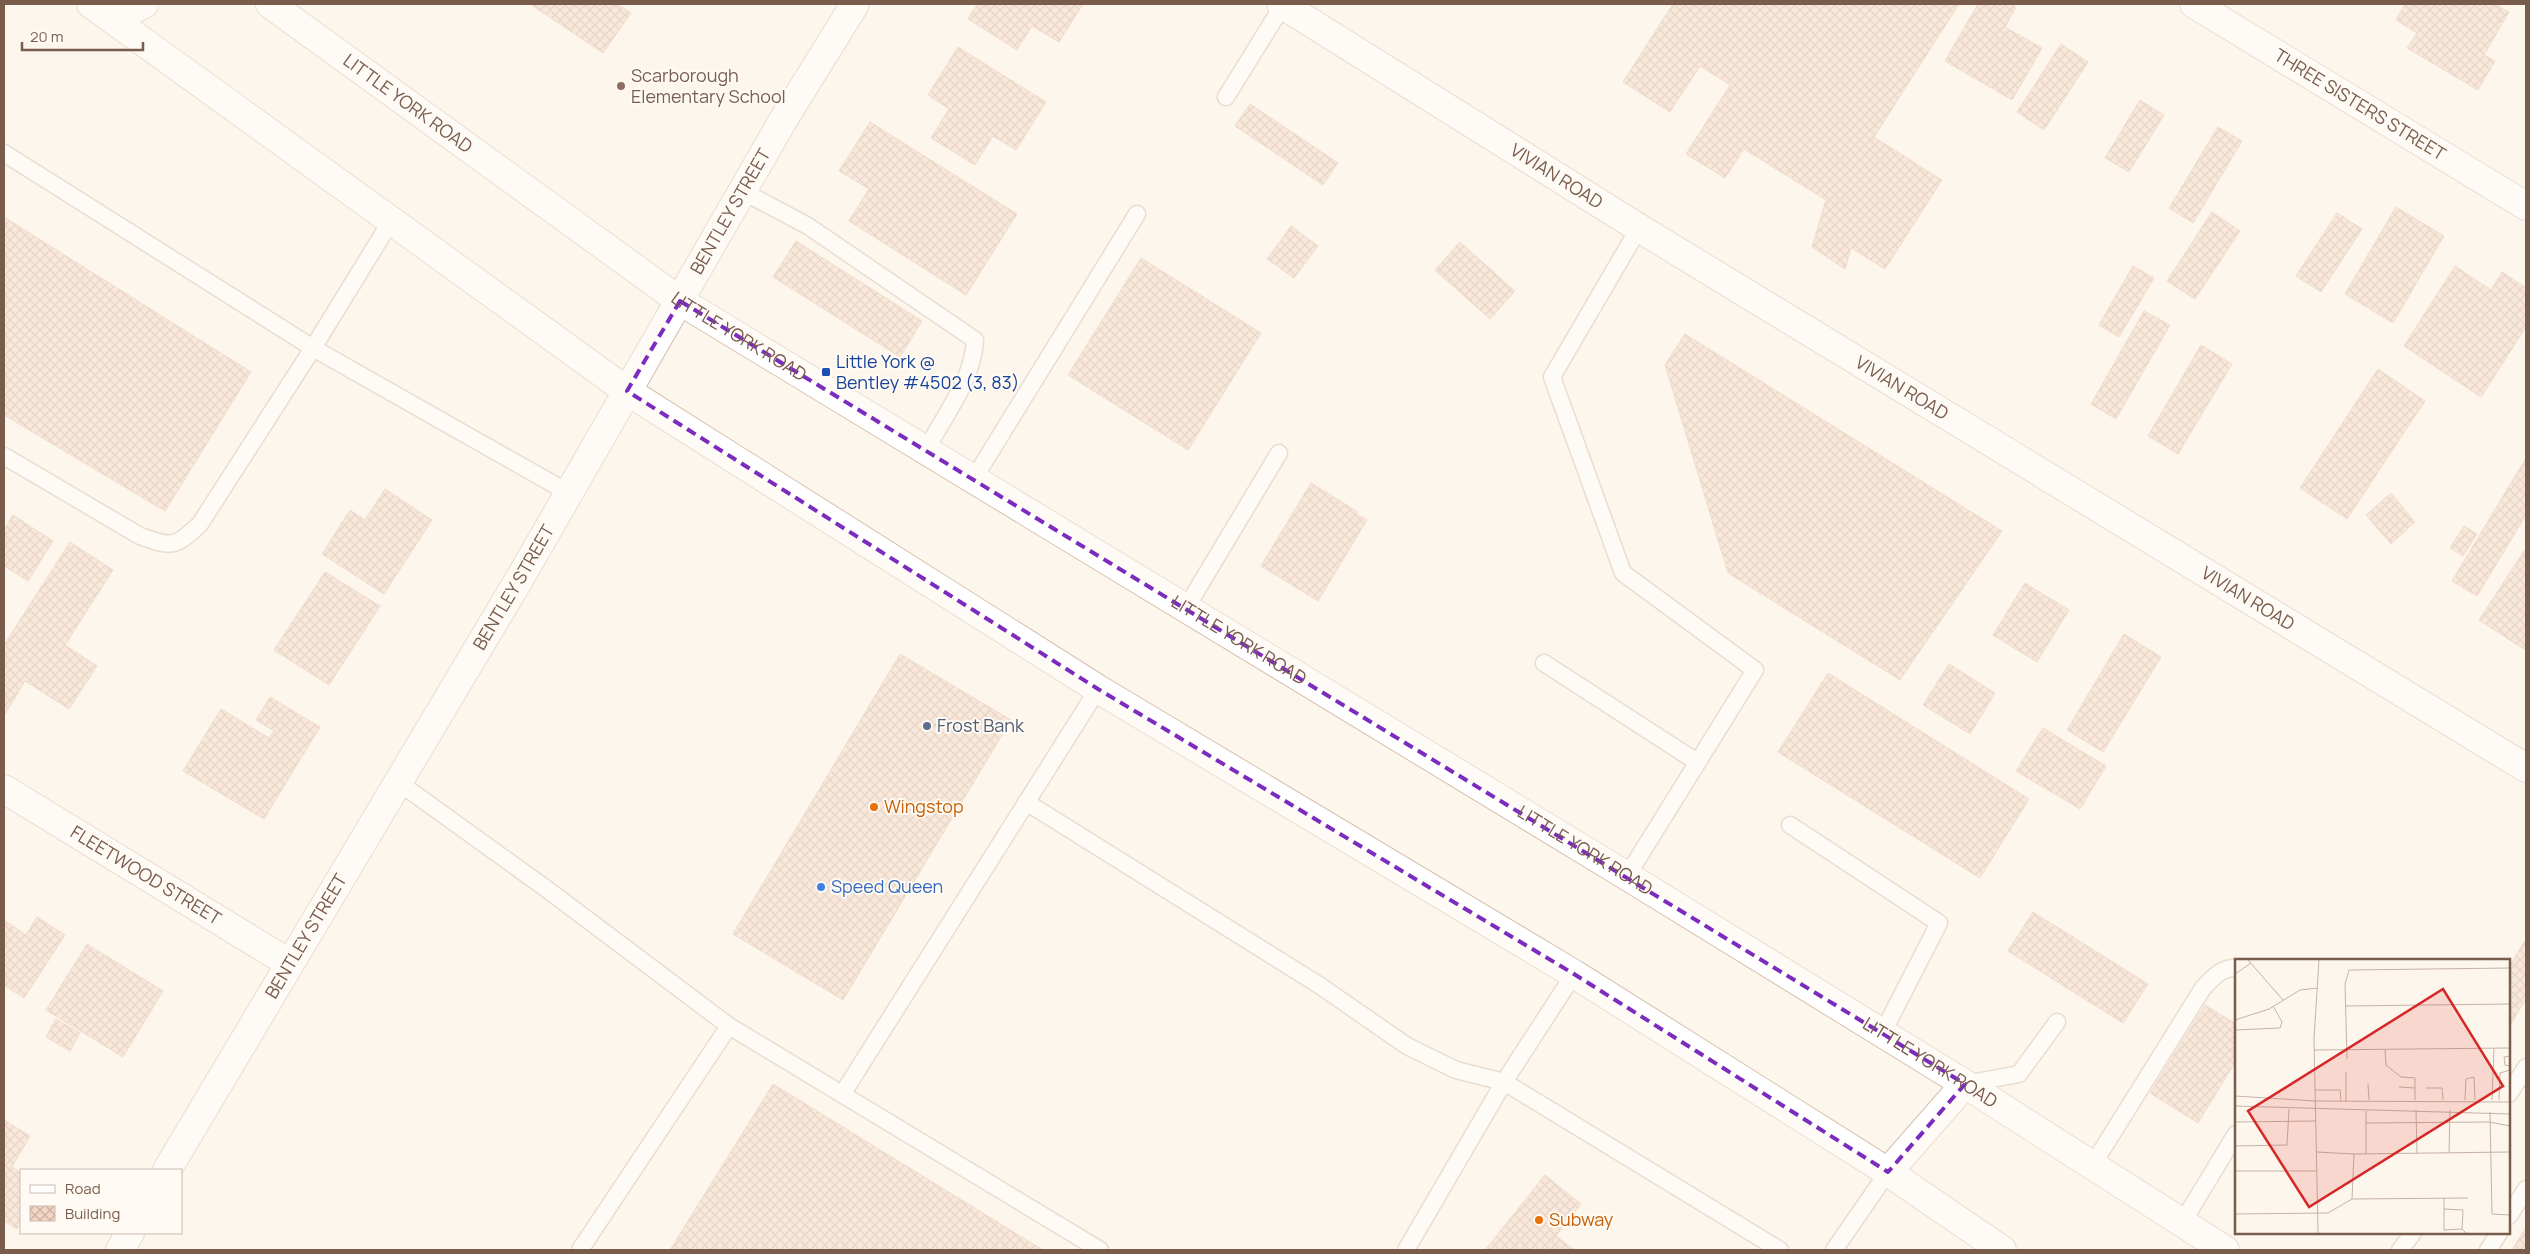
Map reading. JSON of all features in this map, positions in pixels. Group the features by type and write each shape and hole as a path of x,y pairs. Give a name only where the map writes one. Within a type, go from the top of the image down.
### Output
{"main road":[{"path":"91,4 627,392 1098,689 1574,974 1888,1172 2002,1250"},
{"path":"114,19 144,4"},
{"name":"LITTLE YORK ROAD","path":"270,4 680,301 1627,876 1965,1084 2225,1250"},
{"name":"BENTLEY STREET","path":"168,1169 569,493 742,191 855,4"},
{"name":"VIVIAN ROAD","path":"1283,4 1639,228 2526,768"},
{"name":"THREE SISTERS STREET","path":"2194,4 2526,206"},
{"name":"FLEETWOOD STREET","path":"4,789 289,963"},
{"path":"1888,1172 1965,1084"},
{"path":"120,1250 129,1234"}],"lane":[{"path":"1226,97 1283,4"},
{"path":"4,153 313,348 569,493"},
{"path":"742,191 808,226 975,340 974,356 961,388 926,450"},
{"path":"973,480 1137,214"},
{"path":"4,456 140,536 164,545 180,542 200,524 313,348 391,221"},
{"path":"1627,876 1754,670 1623,573 1552,377 1639,228"},
{"path":"1186,608 1279,453"},
{"path":"1544,663 1697,762"},
{"path":"843,1093 1098,689"},
{"path":"398,782 548,890 729,1026 843,1093 1100,1250"},
{"path":"1026,802 1319,985 1407,1046 1456,1070 1504,1082 1780,1250"},
{"path":"1790,826 1939,923 1882,1034"},
{"path":"2092,1166 2203,988 2217,974 2229,968 2235,968"},
{"path":"1406,1250 1504,1082 1574,974"},
{"path":"1965,1084 2019,1074 2057,1022"},
{"path":"580,1250 729,1026"},
{"path":"2510,1092 2526,1067"},
{"path":"2182,1223 2235,1136"},
{"path":"1834,1250 1888,1172"},
{"path":"2510,1214 2526,1189"},
{"path":"2400,1250 2412,1234"},
{"path":"2488,1250 2497,1234"}],"highlighted area":[{"path":"680,301 1965,1084 1888,1172 1574,974 1098,689 627,391"}],"building":[{"path":"530,4 617,4 631,13 603,53"},
{"path":"977,4 1083,4 1059,42 1032,26 1017,50 968,19"},
{"path":"1673,4 1959,4 1874,137 1942,180 1885,269 1851,248 1845,269 1812,247 1826,200 1744,149 1725,178 1686,154 1730,85 1700,66 1670,112 1623,82"},
{"path":"1978,4 2011,4 2016,7 2005,27 2042,48 2012,100 1945,61"},
{"path":"2405,4 2495,4 2509,12 2484,55 2495,61 2478,90 2407,48 2417,33 2396,20"},
{"path":"2061,44 2088,62 2044,130 2017,112"},
{"path":"958,47 1046,102 1016,150 993,136 975,165 931,138 949,109 928,95"},
{"path":"2140,100 2164,115 2129,172 2105,158"},
{"path":"1250,104 1338,163 1323,185 1235,126"},
{"path":"870,122 1017,214 966,295 849,221 869,189 839,171"},
{"path":"2218,127 2242,141 2193,223 2169,208"},
{"path":"2396,207 2444,236 2393,323 2345,294"},
{"path":"2212,212 2240,231 2195,299 2167,281"},
{"path":"2337,213 2362,229 2321,292 2296,276"},
{"path":"4,217 251,372 165,511 4,415"},
{"path":"1291,226 1318,246 1294,278 1267,259"},
{"path":"796,241 922,321 900,357 773,277"},
{"path":"1460,242 1515,291 1490,319 1435,270"},
{"path":"1141,258 1261,333 1188,450 1068,375"},
{"path":"2133,266 2154,278 2119,337 2099,325"},
{"path":"2455,266 2491,290 2502,272 2526,288 2526,327 2481,397 2404,346"},
{"path":"2144,311 2170,325 2116,419 2091,404"},
{"path":"1685,334 2002,531 1900,680 1728,573 1665,365"},
{"path":"2201,345 2232,364 2178,454 2148,436"},
{"path":"2378,369 2425,401 2347,519 2300,488"},
{"path":"2526,458 2526,515 2477,596 2452,581"},
{"path":"1311,483 1358,512 1356,514 1367,520 1318,601 1261,566"},
{"path":"385,489 432,520 384,594 322,554 350,510 365,520"},
{"path":"2391,493 2415,522 2391,544 2366,515"},
{"path":"13,515 53,541 28,581 4,566 4,530"},
{"path":"2464,526 2477,534 2463,556 2450,548"},
{"path":"70,542 113,570 65,645 97,666 69,709 25,681 4,716 4,645"},
{"path":"2526,548 2526,648 2525,650 2479,620"},
{"path":"325,572 380,606 329,685 274,650"},
{"path":"2025,583 2069,610 2037,662 1993,635"},
{"path":"2124,634 2161,657 2103,752 2067,730"},
{"path":"900,654 1011,720 843,1000 733,934"},
{"path":"1949,664 1995,693 1970,734 1923,705"},
{"path":"1828,673 2029,799 1980,878 1778,752"},
{"path":"270,697 320,727 264,819 183,771 221,709 269,738 274,731 256,720"},
{"path":"2043,728 2106,766 2080,809 2016,771"},
{"path":"2033,912 2148,984 2123,1023 2008,951"},
{"path":"37,917 65,935 24,998 4,985 4,920 26,935"},
{"path":"2526,939 2526,999 2510,1025 2510,965"},
{"path":"87,944 163,991 123,1057 46,1010"},
{"path":"2205,1005 2235,1023 2235,1063 2198,1123 2150,1093"},
{"path":"56,1019 80,1033 70,1051 46,1037"},
{"path":"773,1084 1043,1250 670,1250"},
{"path":"4,1120 30,1136 12,1167 20,1172 20,1224 17,1229 4,1221"},
{"name":"Subway","path":"1545,1175 1581,1204 1545,1250 1485,1250"},
{"path":"2526,1227 2526,1250 2512,1250"},
{"path":"1556,1236 1575,1250 1545,1250"}],"place":[{"name":"Scarborough Elementary School","path":"621,86"},
{"name":"Little York @ Bentley #4502 (3, 83)","path":"826,372"},
{"name":"Frost Bank","path":"927,726"},
{"name":"Wingstop","path":"874,807"},
{"name":"Speed Queen","path":"821,887"},
{"name":"Subway","path":"1539,1220"}]}
